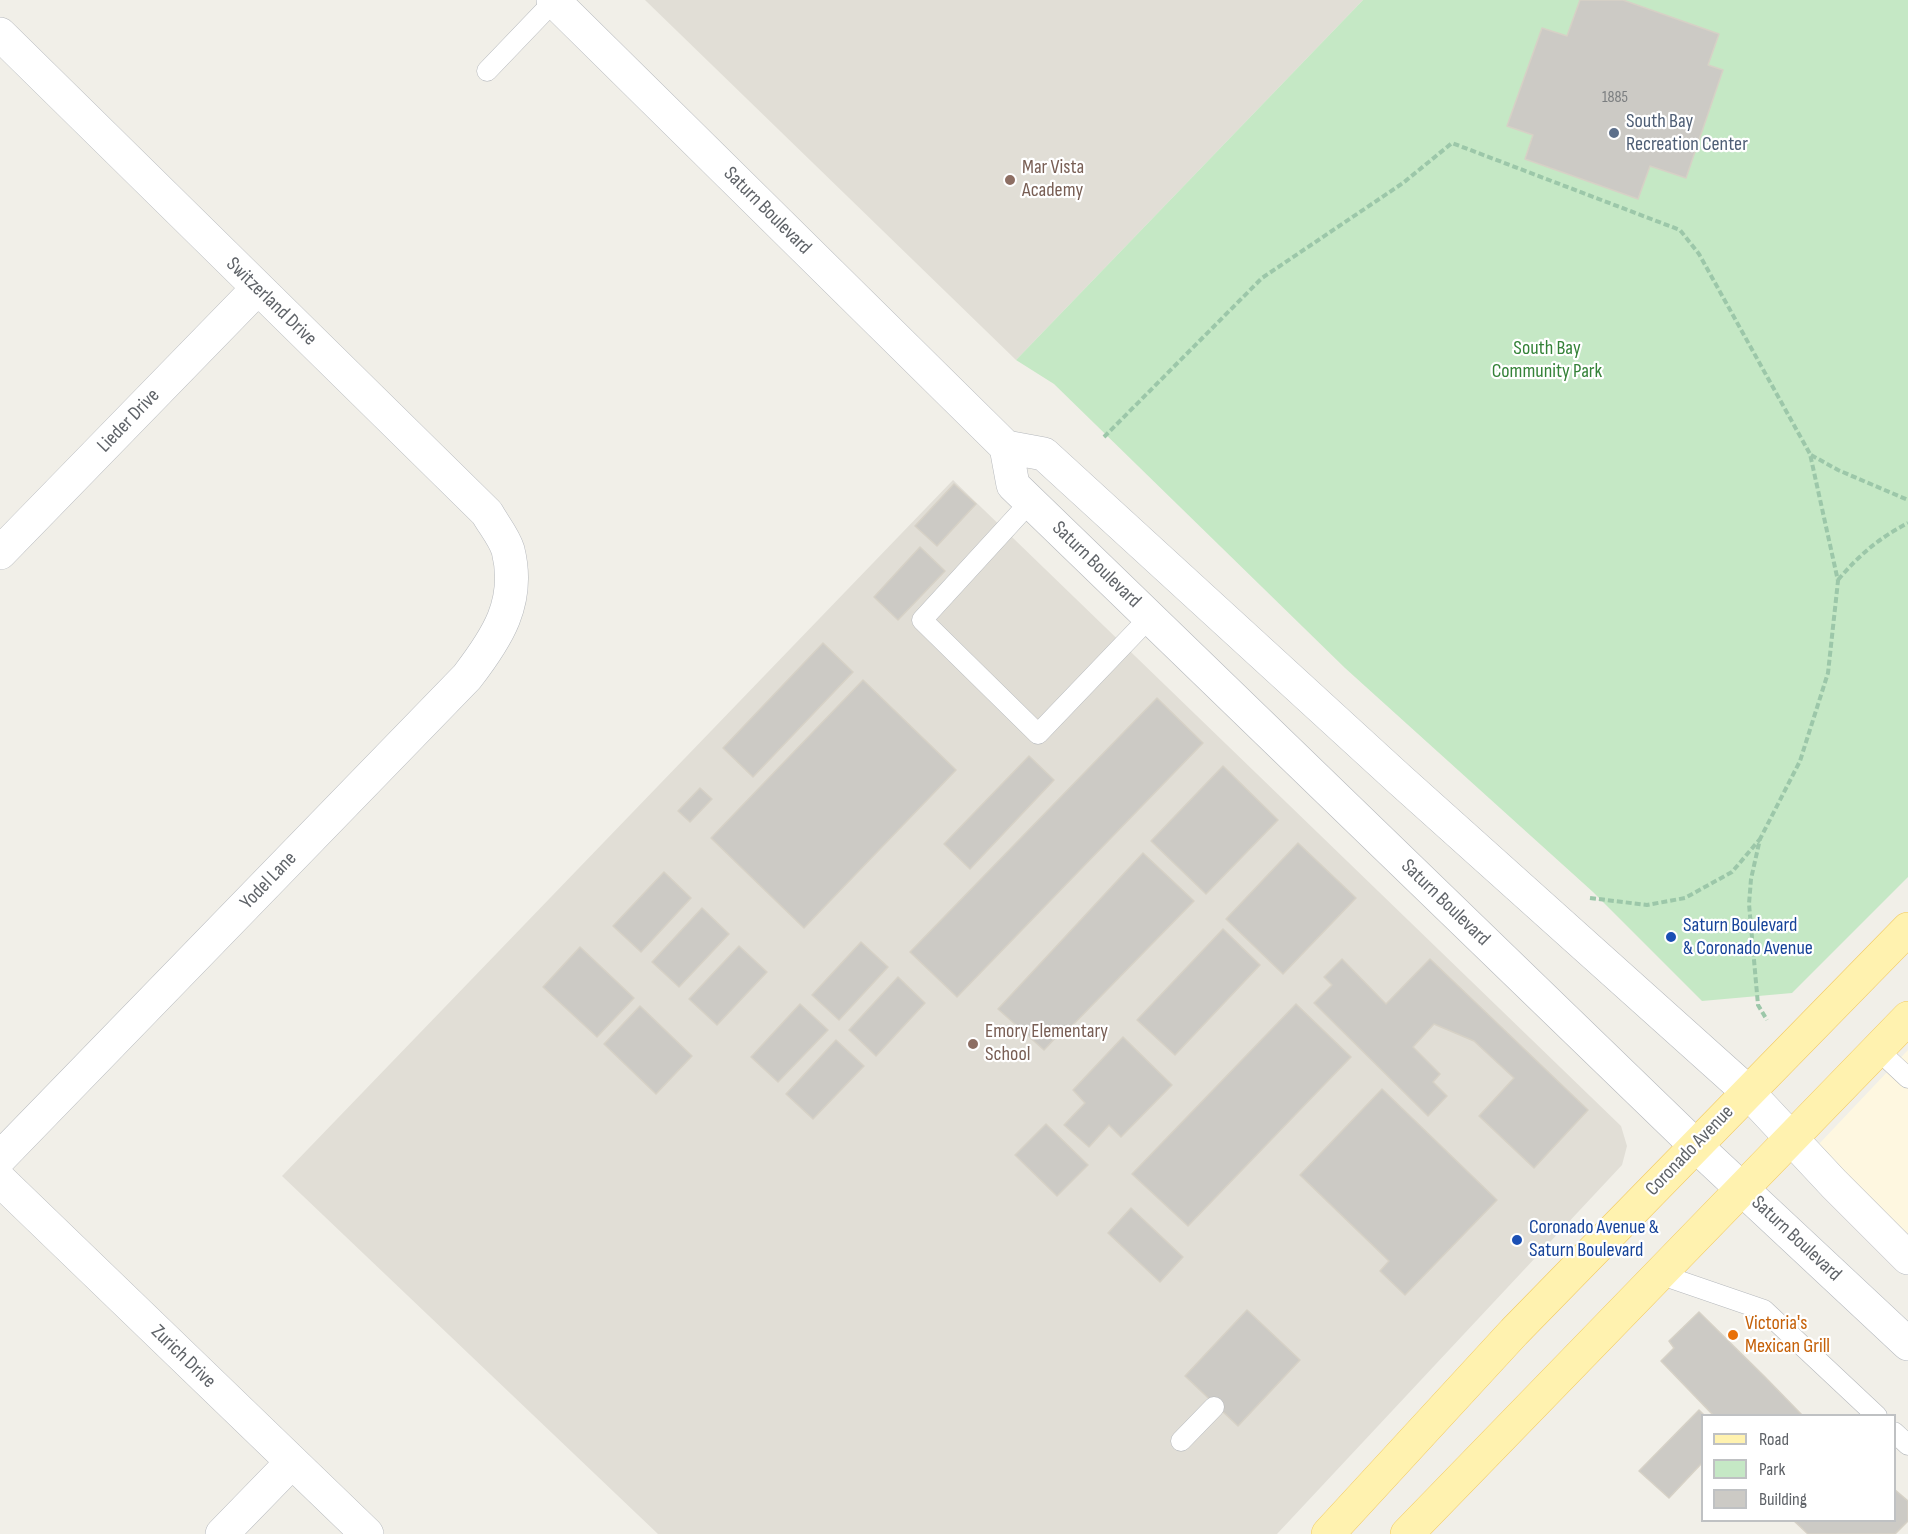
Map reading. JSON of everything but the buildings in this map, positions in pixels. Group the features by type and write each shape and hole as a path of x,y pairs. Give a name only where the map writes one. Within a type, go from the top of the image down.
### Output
{"main road":[{"name":"Coronado Avenue","path":"1328,1534 1514,1332 1908,929"},
{"path":"1407,1534 1908,1018"}],"street":[{"name":"Saturn Boulevard","path":"553,1 1006,447 1013,485 1695,1146 1908,1344"},
{"name":"Switzerland Drive","path":"0,34 487,513 507,549 511,587"},
{"name":"Lieder Drive","path":"0,553 257,289"},
{"path":"1006,447 1044,454 1398,778 1748,1092 1791,1139 1908,1257"},
{"name":"Yodel Lane","path":"0,1158 467,677 492,644 506,618 511,587"},
{"name":"Zurich Drive","path":"0,1180 367,1534"},
{"path":"222,1534 292,1462"}],"lane":[{"path":"487,70 553,1"},
{"path":"1031,501 922,620 1038,734 1150,617"},
{"path":"1878,1050 1908,1078"},
{"path":"1659,1274 1764,1310 1875,1414"},
{"path":"1181,1440 1214,1407"},
{"path":"1896,1434 1908,1444"}],"path":[{"path":"1104,437 1262,278 1403,183 1452,143 1680,230 1699,254 1810,454 1838,580 1828,673 1800,761 1760,839 1732,872 1685,898 1647,905 1590,898"},
{"path":"1810,454 1838,470 1908,500"},
{"path":"1838,580 1857,556 1883,536 1908,523"},
{"path":"1760,839 1751,879 1749,904 1758,1005 1767,1020"}],"shaded area":[{"name":"Mar Vista Academy","path":"645,0 1363,0 1016,360"},
{"name":"Emory Elementary School","path":"953,480 1621,1126 1627,1146 1622,1165 1277,1534 658,1534 282,1176"},
{"path":"1908,1050 1908,1235 1818,1145"}],"green space":[{"name":"South Bay Community Park","path":"1363,0 1908,0 1908,877 1792,993 1702,1001 1593,892 1345,668 1054,384 1016,360"}],"place":[{"name":"South Bay Recreation Center","path":"1614,133"},
{"name":"Mar Vista Academy","path":"1010,180"},
{"name":"Saturn Boulevard & Coronado Avenue","path":"1671,937"},
{"name":"Emory Elementary School","path":"973,1044"},
{"name":"Coronado Avenue & Saturn Boulevard","path":"1517,1240"},
{"name":"Victoria's Mexican Grill","path":"1733,1335"}]}
